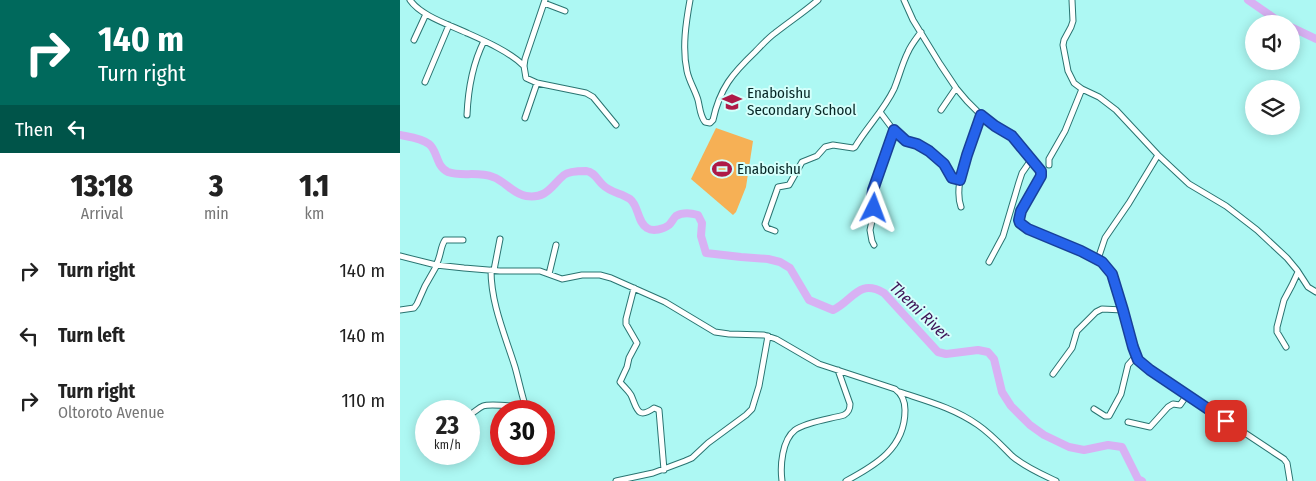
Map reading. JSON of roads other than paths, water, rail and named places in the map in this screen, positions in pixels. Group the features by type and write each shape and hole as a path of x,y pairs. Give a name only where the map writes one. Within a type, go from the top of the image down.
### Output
{"street":[{"path":"410,0 426,14 496,47 524,66"},
{"path":"690,0 685,36 687,70 690,83 698,99 702,118 705,122 710,123 713,120 725,86 736,70 774,34 818,0"},
{"path":"904,0 913,20 956,88 981,115 1012,136 1040,169 1041,173 1021,211 1020,223 1028,229 1098,259 1106,266 1112,274 1136,356 1142,364 1284,459 1287,463 1290,481"},
{"path":"1072,0 1072,21 1064,40 1063,51 1068,71 1074,83 1099,97 1116,110 1158,155 1190,184 1232,210 1280,251 1308,287 1316,292"},
{"path":"565,11 545,2 525,59 526,78 537,83 586,93 593,97 616,125"},
{"path":"414,40 426,14"},
{"path":"425,82 449,25"},
{"path":"775,231 767,228 765,224 778,187 789,185 802,162 817,156 825,147 833,145 855,147 894,89 907,53 921,32"},
{"path":"467,115 469,93 476,61 484,41"},
{"path":"525,118 537,83"},
{"path":"941,110 956,88"},
{"path":"1049,165 1051,154 1065,131 1082,89"},
{"path":"880,112 894,130 906,141 917,144 929,151 944,164 952,178 960,180"},
{"path":"961,207 958,198 960,180 981,115"},
{"path":"874,245 870,230 874,212 872,197 894,130"},
{"path":"1098,259 1106,238 1158,155"},
{"path":"989,262 1003,236 1022,173 1031,160"},
{"path":"500,239 492,270 492,285 500,324 524,400"},
{"path":"400,310 414,308 417,304 436,265 445,240 463,240"},
{"path":"549,274 556,245"},
{"path":"400,256 436,265 492,270 535,270 562,280 582,275 600,275 611,278 665,302 716,332 768,336 788,345 819,364 942,406 971,420 990,434 1022,464 1056,481"},
{"path":"1286,347 1278,334 1277,327 1284,300 1298,272"},
{"path":"634,288 626,324 637,341 620,382 630,394 638,411 642,413 654,408 658,410 664,470"},
{"path":"1053,374 1072,348 1077,331 1090,317 1102,309 1123,310"},
{"path":"616,481 664,470 692,458 708,443 746,415 752,409 759,386 768,336"},
{"path":"1094,409 1107,417 1109,416 1121,394 1128,366 1136,356"},
{"path":"782,481 781,463 783,453 792,433 803,426 844,415 849,411 850,404 838,370"},
{"path":"846,481 868,468 893,448 900,436 905,416 900,392"},
{"path":"1128,422 1150,427 1168,407 1173,404 1180,405 1186,395"},
{"path":"648,481 653,473"}],"waterway":[{"path":"1248,0 1270,15"},
{"path":"1300,31 1316,39"},
{"name":"Themi River","path":"400,135 419,139 429,144 441,166 448,172 487,175 501,181 521,195 539,196 544,194 564,175 586,171 594,175 606,188 630,199 641,222 649,229 664,228 676,216 681,214 690,213 698,215 702,223 701,236 706,253 768,259 780,262 790,268 809,300 833,310 862,289 875,289 884,293 938,352 946,354 978,350 988,352 994,359 1002,392 1011,406 1030,425 1044,435 1069,447 1084,450 1108,445 1122,447 1138,479 1142,481"}],"place":[{"name":"Enaboishu Secondary School","path":"732,102"},
{"name":"Enaboishu","path":"722,169"}]}
